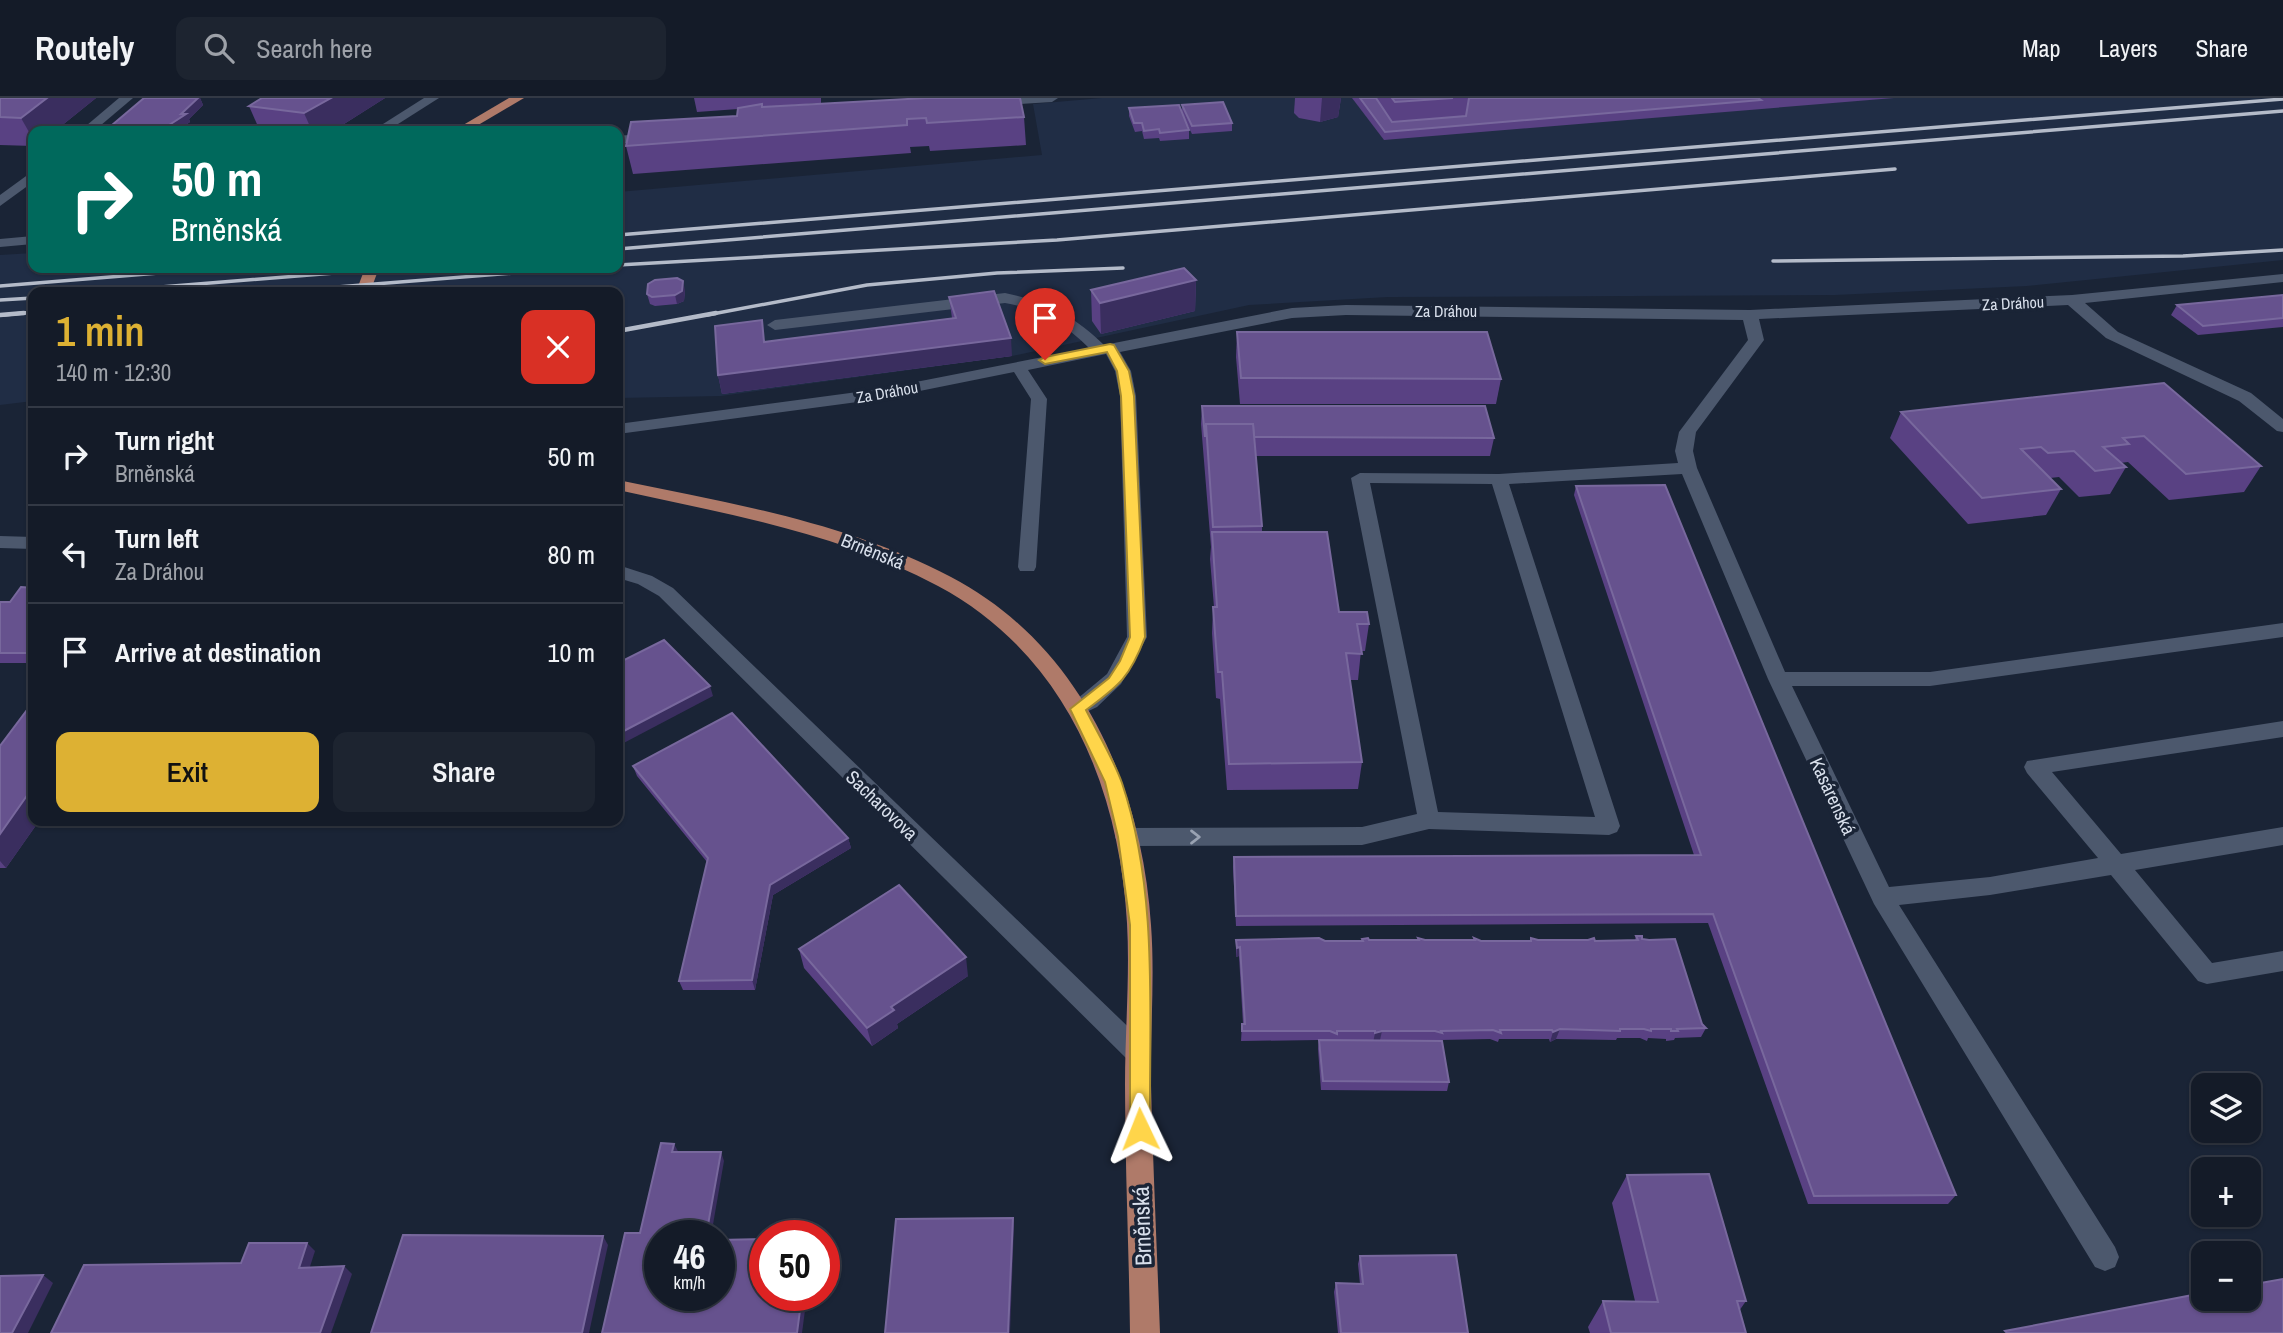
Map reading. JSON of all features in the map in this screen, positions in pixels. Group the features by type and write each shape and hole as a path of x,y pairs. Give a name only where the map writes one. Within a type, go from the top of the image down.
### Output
{"main road":[{"path":"467,126 518,98"},
{"name":"Brněnská","path":"623,486 827,532 869,547 946,583 992,612 1032,649 1078,709 1113,782 1126,837 1139,925 1138,1053 1145,1333"}],"street":[{"path":"92,126 127,98"},
{"path":"386,126 433,98"},
{"path":"975,103 1052,98"},
{"path":"623,139 644,137 656,124 670,123"},
{"path":"0,202 28,179"},
{"path":"0,243 28,240"},
{"name":"Za Dráhou","path":"623,428 880,394 1269,317 1346,310 1750,315 2072,300 2283,278"},
{"path":"775,326 1005,298 1034,303 1076,325 1105,348 1123,371 1128,396 1137,637 1128,662 1114,682 1078,709"},
{"path":"2072,300 2112,335 2245,397 2283,427"},
{"name":"Kasárenská","path":"1750,315 1756,340 1688,432 1684,451 1689,468 1778,680 1882,897 2105,1257"},
{"path":"1018,366 1038,399 1027,567"},
{"path":"1429,820 1360,478 1499,479 1689,468"},
{"path":"1126,837 1362,835 1429,820 1609,826 1499,479"},
{"path":"0,542 28,543"},
{"name":"Sacharovova","path":"623,573 645,580 666,592 1138,1053"},
{"path":"1778,680 1930,679 2283,630"},
{"path":"2283,729 2035,766 2207,974 2283,961"},
{"path":"1882,897 1990,886 2283,836"}],"shaded area":[{"path":"1102,98 2283,98 2283,260 2027,286 1835,295 1388,297 1249,305 1012,356 721,396 623,398 623,287 28,287 28,402 0,405 0,255 28,253 28,273 623,273 623,192 1042,155 1033,104"}],"building":[{"path":"0,98 47,98 21,118 0,117"},
{"path":"144,98 198,98 181,114 186,114 168,126 111,126"},
{"path":"262,98 331,98 304,113 249,106"},
{"path":"926,98 1020,98 1024,117 927,123 926,118 907,119 907,125 626,146 631,122 737,116 738,108 762,104 762,107"},
{"path":"1360,98 1376,98 1392,122 1466,116 1469,98 1761,100 1385,132"},
{"path":"1392,98 1453,98 1395,102"},
{"path":"1223,102 1232,123 1192,126 1182,105"},
{"path":"1179,105 1189,130 1160,133 1159,129 1144,131 1142,123 1134,123 1129,108"},
{"path":"1184,268 1196,280 1100,303 1091,290"},
{"path":"677,278 683,281 682,291 675,295 652,297 647,294 648,284 655,280"},
{"path":"994,291 1011,338 718,375 715,326 762,320 764,342 956,318 949,297"},
{"path":"2283,295 2283,318 2203,326 2177,305"},
{"path":"1237,332 1487,332 1501,379 1241,378"},
{"path":"2164,383 2261,466 2186,474 2144,436 2123,438 2129,444 2103,447 2126,467 2095,471 2074,451 2048,453 2041,447 2021,449 2061,489 1982,498 1901,412"},
{"path":"1202,406 1485,406 1494,438 1254,437 1253,424 1206,424 1205,437"},
{"path":"1206,424 1253,424 1262,526 1213,527"},
{"path":"1665,485 1956,1195 1814,1196 1713,914 1236,916 1234,857 1701,855 1576,486"},
{"path":"1212,532 1327,532 1339,612 1367,612 1369,624 1357,624 1362,654 1346,653 1362,762 1229,764 1222,672 1218,672 1213,607 1217,607"},
{"path":"21,587 28,588 28,653 0,653 0,602 10,602"},
{"path":"664,640 710,686 623,731 623,660"},
{"path":"28,709 28,794 0,834 0,746"},
{"path":"732,713 848,838 770,885 752,980 679,981 708,858 633,766"},
{"path":"899,885 966,957 891,1007 894,1010 867,1028 799,949"},
{"path":"1636,936 1649,940 1675,939 1702,1024 1706,1028 1677,1029 1678,1031 1500,1030 1501,1033 1493,1030 1441,1031 1442,1033 1337,1031 1337,1034 1330,1031 1242,1031 1242,1024 1245,1024 1240,947 1237,948 1236,940 1475,940 1474,938 1481,941 1531,941 1531,938 1594,938 1595,941 1638,940"},
{"path":"1319,1040 1442,1041 1449,1082 1323,1081"},
{"path":"661,1143 674,1144 672,1152 721,1152 709,1220 644,1220 644,1311 735,1311 735,1240 749,1239 749,1311 800,1311 797,1333 602,1333 625,1233 640,1233"},
{"path":"1709,1174 1746,1301 1737,1301 1746,1333 1611,1333 1603,1301 1658,1302 1627,1175"},
{"path":"1013,1218 1008,1333 885,1333 896,1219"},
{"path":"403,1235 603,1236 582,1333 371,1333"},
{"path":"249,1243 307,1243 299,1268 344,1266 320,1333 51,1333 84,1265 241,1263"},
{"path":"1456,1255 1468,1333 1341,1333 1336,1283 1363,1284 1360,1256"},
{"path":"43,1275 12,1333 0,1333 0,1276"},
{"path":"2283,1279 2283,1333 2005,1331 2191,1295 2191,1311 2261,1311 2261,1283"}],"railway":[{"path":"623,235 2283,99"},
{"path":"623,249 2283,111"},
{"path":"623,265 1057,240 1895,169"},
{"path":"1773,261 2183,256 2283,250"},
{"path":"707,315 867,285 997,273 1123,268"},
{"path":"0,286 159,273"},
{"path":"161,287 335,273"},
{"path":"337,287 514,273"},
{"path":"0,300 28,298"},
{"path":"0,315 21,313"},
{"path":"4,315 21,313"},
{"path":"21,313 28,313"},
{"path":"623,330 716,313"}],"route":[{"path":"1045,360 1110,348 1123,371 1128,396 1137,637 1128,662 1114,682 1078,709 1113,782 1126,837 1139,925 1140,1129"}]}
